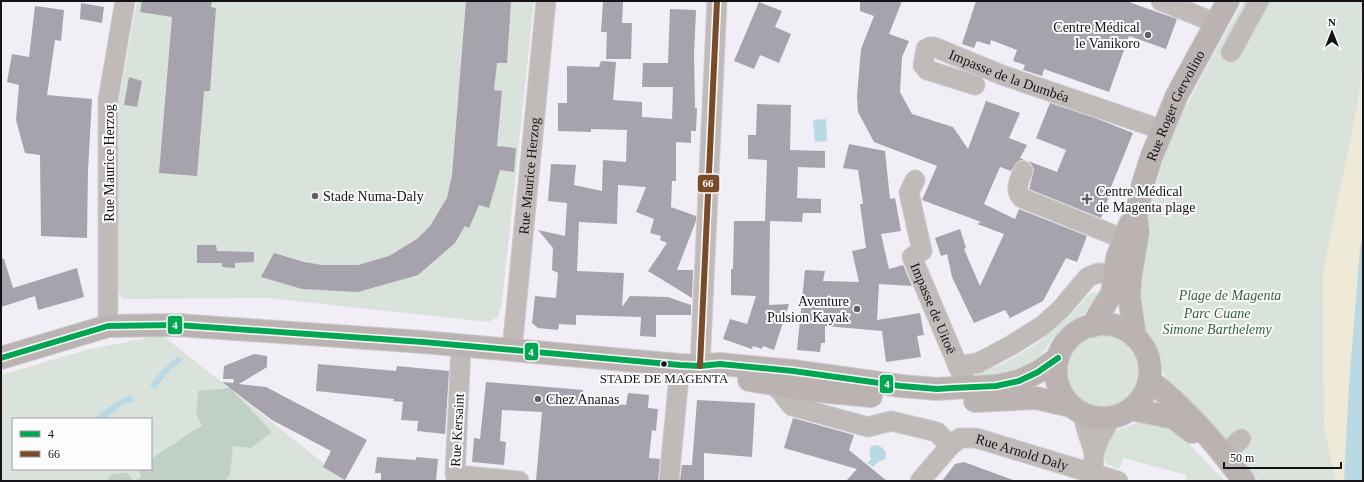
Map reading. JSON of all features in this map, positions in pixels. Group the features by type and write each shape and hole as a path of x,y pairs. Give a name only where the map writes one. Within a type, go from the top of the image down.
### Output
{"main road":[{"name":"Rue Roger Gervolino","path":"1135,338 1129,296 1131,273 1128,228 1136,215 1151,158 1177,95 1228,1"},
{"name":"Rue Roger Gervolino","path":"1092,326 1112,293 1117,258 1130,242"},
{"path":"690,366 719,376 808,390 933,402 1036,398 1077,410 1092,417 1111,418 1121,415 1140,401 1146,391 1149,380 1150,368 1148,357 1143,346 1126,330 1104,324 1092,326 1081,330 1071,337 1063,346 1058,358 1056,371 1057,384 1063,396 1077,410"},
{"path":"1,358 108,326 177,325 512,350 690,366 720,364 793,371 901,386 937,389 964,375 996,386 1019,381 1038,372 1058,358"},
{"path":"1149,380 1201,427 1224,454 1242,481"},
{"path":"1131,409 1174,418 1191,432 1219,462 1242,481"}],"street":[{"name":"Rue Maurice Herzog","path":"108,326 108,100 125,1"},
{"name":"Rue Maurice Herzog","path":"512,350 546,1"},
{"path":"670,481 690,366 717,1"},
{"path":"1161,1 1216,23"},
{"path":"1231,52 1259,1"},
{"name":"Impasse de la Dumbéa","path":"975,85 925,69 923,65 926,49 934,47 1002,75 1163,130"},
{"path":"1023,171 1017,188 1018,194 1022,198 1130,242"},
{"name":"Impasse de Uitoë","path":"916,180 909,193 922,251 912,257 964,375"},
{"path":"964,375 978,363 1010,346 1042,326 1060,309 1088,277 1098,273 1114,274"},
{"name":"Rue Kersaint","path":"461,346 455,475 519,481"},
{"path":"775,385 792,406 868,427 891,421 937,432 950,446 920,481"},
{"path":"1077,410 1090,438 1094,453"},
{"path":"1090,477 1094,453 1099,438 1111,418"},
{"name":"Rue Arnold Daly","path":"950,446 960,438 976,438 1090,477 1118,481"},
{"path":"1224,454 1241,439"}],"green space":[{"name":"Stade Numa-Daly","path":"137,1 534,1 502,303 498,317 488,322 268,298 124,299 117,291 119,100"},
{"name":"Plage de Magenta","path":"1244,1 1363,1 1363,64 1357,109 1323,273 1324,425 1336,481 1259,481 1208,424 1173,391 1144,332 1138,316 1143,230 1171,134"},
{"path":"1098,292 1098,299 1089,310 1067,324 1055,336 1037,360 1018,373 974,380 974,375 1004,363 1038,343 1071,315 1089,294"},
{"path":"162,335 346,481 1,481 1,375 86,350"},
{"path":"1102,335 1122,341 1132,351 1138,371 1132,391 1122,401 1102,407 1082,401 1072,391 1066,371 1072,351 1082,341"},
{"path":"230,388 272,432 251,448 233,446 230,475 224,481 134,481 141,477 139,470 152,470 152,458 202,425 196,414 198,391"},
{"path":"1144,420 1170,427 1225,481 1185,481 1186,475 1124,458 1119,469 1106,464 1104,459 1112,432"},
{"path":"127,473 134,481 106,481 113,474"}],"sand":[{"name":"Plage de Magenta","path":"1363,64 1363,481 1336,481 1324,425 1323,273 1357,109"}],"water":[{"path":"826,119 827,141 815,142 813,120"},
{"path":"1363,233 1363,481 1344,481 1349,384 1360,249"},
{"path":"178,356 183,360 170,370 156,388 153,388 150,385 163,369"},
{"path":"130,395 135,400 123,405 106,418 94,418 112,405"},
{"path":"874,445 883,448 886,453 885,459 873,467 867,463 871,459 870,448"}],"building":[{"path":"142,1 212,1 211,7 216,8 210,91 204,91 197,176 159,173 172,17 140,12"},
{"path":"466,1 511,1 507,63 497,63 494,90 502,91 497,146 516,148 514,172 500,170 489,208 479,205 469,228 465,226 455,243 418,275 358,292 302,289 261,277 274,253 304,262 322,265 358,265 389,256 417,239 430,226 447,198 452,175"},
{"path":"860,1 902,1 889,34 909,41 902,57 900,92 912,114 953,127 968,149 986,101 1020,113 1009,138 1027,145 1020,158 1026,161 1021,160 1017,162 1011,171 1000,167 984,204 1015,219 1019,209 1087,236 1077,262 1066,258 1043,301 1010,318 1005,310 974,323 952,277 947,254 941,256 935,238 960,229 966,248 964,249 980,286 1004,234 977,224 981,222 922,200 937,166 874,142 858,112 857,96 861,49 874,16 860,11"},
{"path":"976,1 1126,1 1177,19 1166,49 1129,36 1109,92 1044,69 1042,76 1023,70 1025,65 1013,61 1017,50 991,40 990,45 977,41 974,48 962,44"},
{"path":"603,2 623,2 622,23 632,23 631,59 606,59 607,32 601,32"},
{"path":"759,2 782,11 775,27 791,34 779,63 760,55 754,69 734,61"},
{"path":"81,3 104,7 102,23 80,19"},
{"path":"35,6 64,10 61,41 55,40 47,95 92,99 88,170 87,238 41,236 40,155 25,153 16,120 19,85 7,82 12,54 29,57"},
{"path":"670,9 696,10 694,55 695,108 697,108 696,131 691,131 691,143 676,142 676,181 672,181 671,207 696,216 696,221 677,270 693,270 692,298 648,271 667,243 660,240 661,236 650,233 654,219 636,212 646,187 618,185 617,224 579,222 577,271 624,273 622,307 630,296 668,297 691,305 691,315 656,315 656,337 640,336 641,317 576,315 576,325 559,324 558,330 538,328 532,323 535,296 556,298 558,273 552,270 553,248 538,230 565,236 567,203 548,201 551,164 576,165 574,185 602,191 603,160 626,162 627,130 591,129 591,132 558,131 558,103 567,103 567,66 599,67 601,61 616,62 613,100 642,102 642,117 672,119 673,87 642,87 643,63 668,63"},
{"path":"129,77 142,81 137,107 124,105"},
{"path":"1050,103 1133,133 1111,187 1112,188 1101,218 1029,189 1034,170 1028,161 1057,172 1066,150 1036,138"},
{"path":"757,104 791,105 790,150 825,151 825,168 798,167 797,198 821,199 821,213 803,213 802,222 770,221 769,305 789,304 774,350 763,346 762,349 753,346 752,349 723,339 730,319 747,324 756,296 731,295 731,269 733,269 734,221 765,221 767,160 748,159 748,135 756,135"},
{"path":"849,144 885,151 890,199 895,198 901,231 881,234 889,269 903,265 912,286 879,284 877,320 920,313 924,335 917,336 921,357 886,362 882,331 825,326 825,343 821,343 820,352 797,350 805,270 825,271 823,281 859,282 852,251 866,248 860,204 863,204 858,170 843,168"},
{"path":"197,245 216,245 217,251 254,252 254,262 235,263 235,268 222,267 222,263 197,263"},
{"path":"1,259 4,259 13,288 77,268 84,297 38,310 35,296 1,307"},
{"path":"254,354 267,356 267,367 239,384 266,387 367,440 345,480 323,467 331,451 272,420 222,382 233,383 234,379 223,379 224,366"},
{"path":"318,364 396,371 397,366 449,371 445,434 417,431 418,421 401,420 403,402 393,401 394,399 316,391"},
{"path":"486,382 583,390 582,402 626,405 628,393 649,395 648,408 658,409 656,431 652,430 649,458 660,459 658,481 536,481 542,412 502,410 500,441 506,442 504,465 472,462 474,438 480,439"},
{"path":"697,400 755,403 752,457 704,453 704,481 680,481 682,465 692,465"},
{"path":"793,418 854,435 849,450 887,481 846,481 857,469 784,448"},
{"path":"377,457 416,460 416,457 438,459 436,481 381,481 381,473 375,473"},
{"path":"964,462 1013,481 942,481 955,464"}],"transit line":[{"name":"66","path":"700,366 717,1"},
{"name":"4","path":"1,358 108,326 177,325 423,342 680,365 700,366 720,364 793,371 901,386 937,389 996,386 1019,381 1038,372 1058,358"}],"place":[{"name":"Centre Médical le Vanikoro","path":"1148,35"},
{"name":"Stade Numa-Daly","path":"315,196"},
{"name":"Centre Médical de Magenta plage","path":"1087,199"},
{"name":"Aventure Pulsion Kayak","path":"857,309"},
{"name":"STADE DE MAGENTA","path":"664,364"},
{"name":"Chez Ananas","path":"538,399"}],"park label":[{"name":"Parc Cuane Simone Barthelemy","path":"1217,322"}]}
